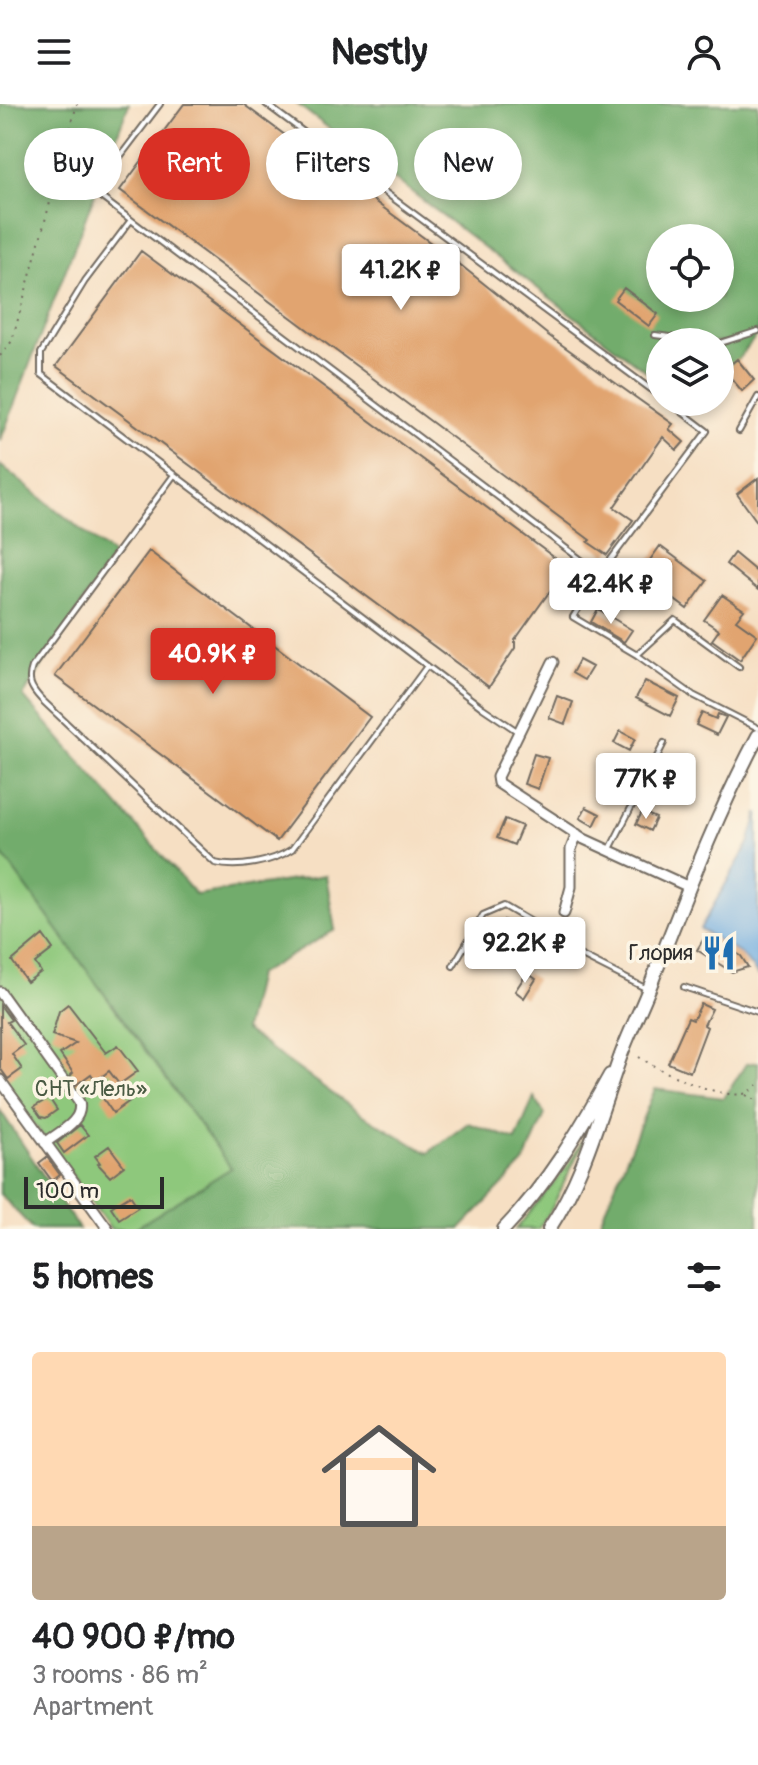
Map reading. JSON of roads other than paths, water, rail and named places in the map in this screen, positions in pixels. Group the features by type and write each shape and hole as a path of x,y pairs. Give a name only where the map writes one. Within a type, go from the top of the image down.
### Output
{"main road":[{"path":"504,1229 525,1207 570,1146 621,1055 689,887 758,736"},
{"path":"549,1229 586,1158 621,1055"}],"street":[{"path":"553,662 497,777 498,783 608,852 689,887"},
{"path":"564,913 571,887 571,849 577,834"},
{"path":"0,992 81,1108 78,1117 45,1143"},
{"path":"0,1080 108,1229"}],"lane":[{"path":"160,104 103,179 98,195 600,574"},
{"path":"266,104 646,386"},
{"path":"131,220 85,281 41,353 41,374 519,732"},
{"path":"734,339 758,331"},
{"path":"739,431 758,397"},
{"path":"687,416 707,431 600,574 573,617 637,655 693,695 758,728"},
{"path":"174,475 32,667 28,678 41,699 215,863 224,865 270,859 292,849 427,666"},
{"path":"637,655 675,620 739,667"},
{"path":"608,852 664,743"},
{"path":"453,966 483,915 504,906 540,927 564,947 649,990"},
{"path":"684,987 758,1012"}],"water":[{"path":"758,813 758,975 742,955 700,929 749,843"}],"place":[{"name":"Глория","path":"719,953"}],"park label":[{"name":"СНТ «Лель»","path":"91,1089"}]}
